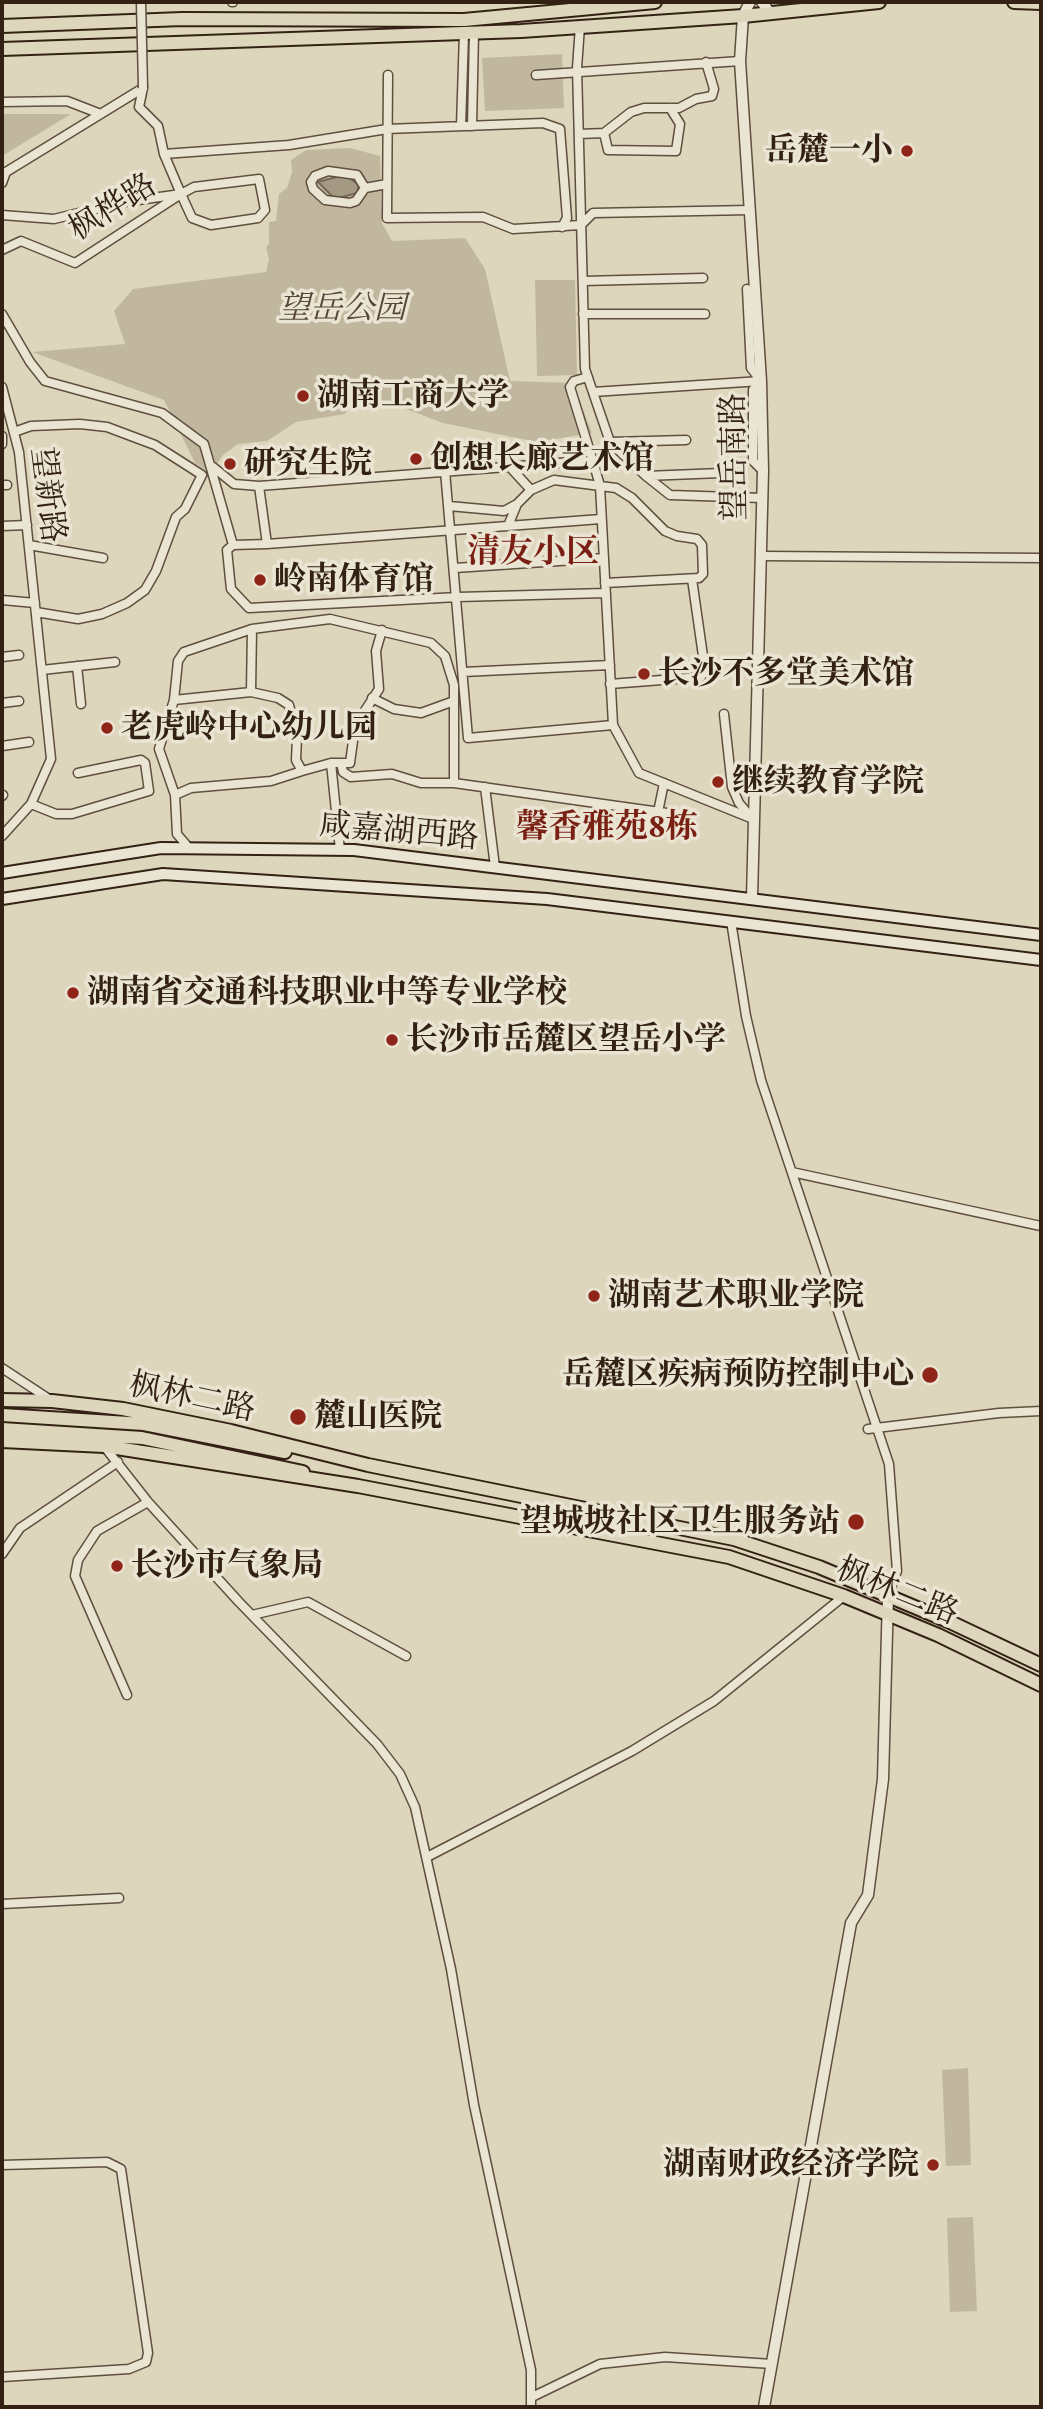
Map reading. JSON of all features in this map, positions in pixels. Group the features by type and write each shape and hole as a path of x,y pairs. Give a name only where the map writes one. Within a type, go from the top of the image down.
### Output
{"main road":[{"path":"2,26 182,19 464,20 654,2"},
{"path":"2,49 469,33 743,16 879,2"},
{"path":"1014,2 1041,3"},
{"name":"咸嘉湖西路","path":"2,873 162,848 340,850 1041,935"},
{"name":"咸嘉湖西路","path":"2,899 163,874 547,899 1041,960"},
{"name":"枫林二路","path":"2,1400 52,1401 122,1409 368,1465 734,1539 819,1567 888,1595 1041,1665"},
{"path":"2,1415 144,1424 258,1454"},
{"path":"2,1429 142,1438 258,1454"},
{"name":"枫林二路","path":"2,1441 104,1446 358,1486 729,1557 844,1596 938,1635 1041,1685"},
{"name":"枫林二路","path":"258,1454 368,1465"},
{"name":"枫林二路","path":"258,1454 358,1486"}],"street":[{"path":"2,183 6,172 98,113 143,88 141,2"},
{"path":"743,16 750,2"},
{"path":"762,2 770,13"},
{"name":"望岳南路","path":"743,16 740,61 761,381 763,471 752,898"},
{"path":"580,26 577,72 583,314 588,377 610,442 670,495 762,498"},
{"path":"469,33 472,126"},
{"path":"461,127 469,33"},
{"path":"536,75 740,61"},
{"path":"579,134 604,133 631,112 644,108 670,108 712,96 714,89 706,62"},
{"path":"388,75 387,218 483,216 513,229 581,225 593,213 750,210"},
{"name":"枫桦路","path":"2,250 22,240 75,263 181,194 164,154 158,126 139,107 143,88"},
{"path":"2,103 67,100 98,113"},
{"path":"604,133 608,150 676,151 680,124 670,108"},
{"path":"164,154 289,145 387,129 543,123 560,129 568,218 562,227"},
{"path":"365,188 357,175 328,171 315,176 311,181 313,189 325,200 356,201 365,188 387,184"},
{"path":"2,215 54,219 124,202 181,194 194,187 259,179 265,210 258,218 211,225 192,218 181,194"},
{"path":"583,281 703,278"},
{"path":"747,289 751,368 761,381"},
{"path":"2,314 30,362 45,381 162,413 204,444 213,467 233,545 226,555 231,589 248,608 458,597 606,593"},
{"path":"583,314 705,314"},
{"path":"588,377 574,381 570,387 600,486 613,725 639,773 753,819"},
{"path":"593,392 761,381"},
{"name":"望新路","path":"2,387 14,432 27,525 51,759 31,804 2,836"},
{"path":"2,600 78,619 127,603 145,590 156,571 176,517 185,509 202,475 155,445 107,427 80,424 32,426 14,432"},
{"path":"2,436 2,444"},
{"path":"610,442 686,440"},
{"path":"213,467 234,484 258,486 585,461 595,468"},
{"path":"509,466 531,490"},
{"path":"446,471 468,738 613,725"},
{"path":"646,476 722,473"},
{"path":"449,506 503,511 517,504 531,490 554,480 616,488 632,498 665,530 677,536 697,538 702,545 703,574 692,579 605,583"},
{"path":"258,486 267,544"},
{"path":"508,526 517,504"},
{"path":"233,545 601,519"},
{"path":"2,526 27,525"},
{"path":"29,545 103,558"},
{"path":"762,556 1041,558"},
{"path":"455,568 604,558"},
{"path":"610,684 701,677 705,670 692,579"},
{"path":"189,848 177,834 176,795 159,749 174,700 178,661 184,652 252,629 330,619 431,643 445,656 454,685 454,783"},
{"path":"251,692 252,629"},
{"path":"176,795 191,788 271,781 331,763 350,763 355,726 379,689 376,651 382,630"},
{"path":"2,657 19,655"},
{"path":"42,670 115,662"},
{"path":"463,672 610,665"},
{"path":"77,666 81,704"},
{"path":"174,700 251,692 278,698 289,705 297,738 296,760 302,771"},
{"path":"372,698 394,709 421,713 454,701"},
{"path":"2,703 19,701"},
{"path":"724,714 732,787 739,803 753,819"},
{"path":"2,746 29,742"},
{"path":"31,804 56,814 72,814 149,792 145,763 141,760 78,773"},
{"path":"331,763 340,850"},
{"path":"341,763 343,772 351,777 392,774 421,783 454,783 663,813 664,783"},
{"path":"485,787 495,867"},
{"path":"731,921 746,1016 761,1080 873,1428 889,1464 897,1571 888,1595 885,1614 883,1779 868,1895 851,1923 764,2407"},
{"path":"792,1172 1041,1226"},
{"path":"2,1368 52,1401"},
{"path":"873,1428 999,1413 1041,1411"},
{"path":"104,1446 148,1502 252,1615 377,1744 400,1774 415,1807 428,1857 451,1969 474,2105 531,2370 531,2407"},
{"path":"2,1554 20,1528 118,1462"},
{"path":"127,1695 75,1576 78,1560 97,1531 148,1502"},
{"path":"428,1857 632,1751 714,1701 844,1596"},
{"path":"252,1615 308,1602 406,1656"},
{"path":"2,1904 119,1898"},
{"path":"2,2165 107,2162 121,2169 148,2353 146,2362 129,2369 2,2377"},
{"path":"532,2397 600,2364 664,2357 772,2364"}],"green space":[{"path":"562,54 564,108 485,111 482,58"},
{"path":"2,114 71,114 2,156"},
{"name":"望岳公园","path":"350,148 380,156 382,223 392,241 465,238 485,269 510,381 573,383 592,433 537,442 443,423 358,391 345,414 296,422 267,441 238,444 223,455 211,473 195,463 164,400 32,352 125,344 114,311 133,289 266,272 269,259 266,248 269,243 269,222 276,221 279,194 287,188 292,172 291,160 306,150"},
{"path":"535,280 575,280 577,375 537,376"},
{"path":"968,2068 971,2165 946,2166 942,2070"},
{"path":"973,2217 977,2311 950,2312 947,2218"}],"shaded area":[{"path":"348,177 359,185 357,193 335,199 318,182"}],"place":[{"name":"岳麓一小","path":"907,151"},
{"name":"湖南工商大学","path":"303,396"},
{"name":"创想长廊艺术馆","path":"416,459"},
{"name":"研究生院","path":"230,464"},
{"name":"岭南体育馆","path":"260,580"},
{"name":"长沙不多堂美术馆","path":"644,674"},
{"name":"老虎岭中心幼儿园","path":"107,728"},
{"name":"继续教育学院","path":"718,782"},
{"name":"湖南省交通科技职业中等专业学校","path":"73,993"},
{"name":"长沙市岳麓区望岳小学","path":"392,1040"},
{"name":"湖南艺术职业学院","path":"594,1296"},
{"name":"岳麓区疾病预防控制中心","path":"930,1375"},
{"name":"麓山医院","path":"298,1417"},
{"name":"望城坡社区卫生服务站","path":"856,1522"},
{"name":"长沙市气象局","path":"117,1566"},
{"name":"湖南财政经济学院","path":"933,2165"}],"district":[{"name":"清友小区","path":"533,553"},
{"name":"馨香雅苑8栋","path":"607,828"}]}
